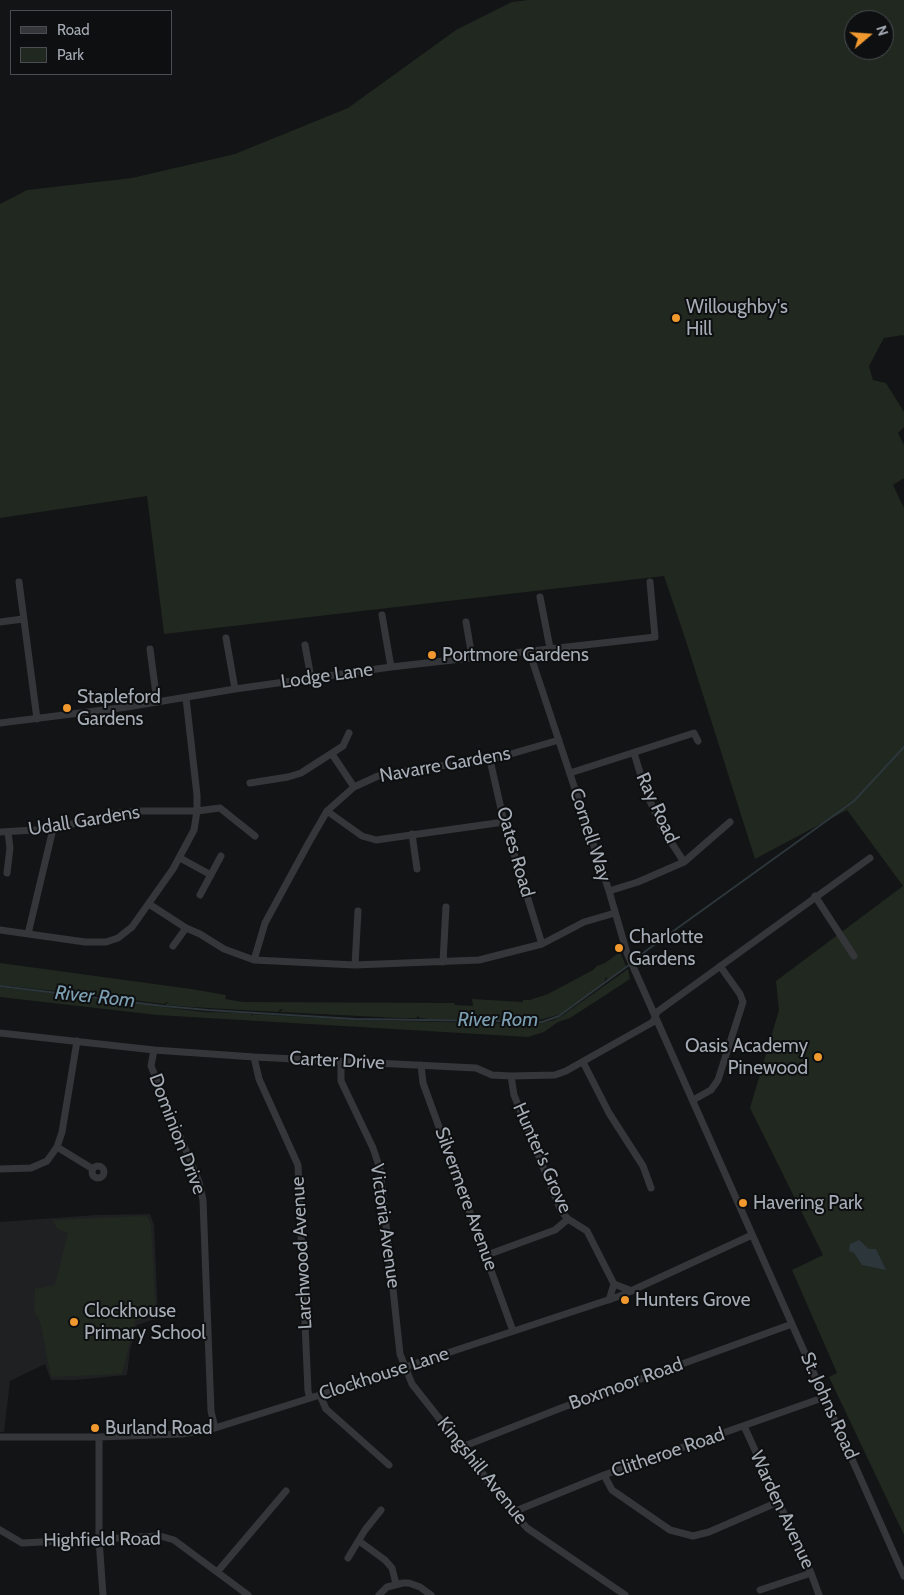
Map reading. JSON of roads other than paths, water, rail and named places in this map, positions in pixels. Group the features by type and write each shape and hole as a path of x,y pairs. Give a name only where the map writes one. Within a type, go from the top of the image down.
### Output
{"street":[{"path":"19,582 37,718"},
{"name":"Lodge Lane","path":"0,722 158,702 392,667 655,637 650,582"},
{"path":"540,597 550,648"},
{"path":"382,614 392,667"},
{"path":"0,622 23,619"},
{"path":"466,622 472,657"},
{"path":"226,638 235,689"},
{"path":"305,645 311,678"},
{"path":"150,650 158,702"},
{"name":"Cornell Way","path":"529,651 609,891 632,967 693,1100"},
{"path":"0,930 85,942 106,942 118,938 127,932 150,904 180,858 194,830 197,811 186,698"},
{"path":"250,783 301,773 343,746 349,733"},
{"path":"570,773 634,754 694,733 698,741"},
{"name":"Navarre Gardens","path":"254,960 265,923 327,811 354,786 378,776 422,768 490,760 559,740"},
{"path":"332,754 354,786"},
{"name":"Ray Road","path":"634,754 646,792 662,828 684,862"},
{"name":"Oates Road","path":"490,760 504,822 542,944"},
{"name":"Udall Gardens","path":"0,832 53,829 111,814 140,811 197,811 220,808 255,836"},
{"path":"327,811 362,836 376,840 504,822"},
{"path":"609,891 638,882 684,862 730,822"},
{"path":"28,934 53,829"},
{"path":"7,873 10,848 8,832"},
{"path":"412,834 417,869"},
{"path":"200,895 221,856"},
{"path":"180,858 211,875"},
{"name":"Carter Drive","path":"0,1033 154,1050 341,1062 476,1068 492,1074 511,1076 555,1075 583,1062 653,1022 657,1012 870,858"},
{"path":"815,896 854,956"},
{"path":"150,904 186,928 200,934 224,949 254,960 354,965 479,960 542,944 584,922 615,912"},
{"path":"443,962 446,907"},
{"path":"354,965 358,911"},
{"path":"173,946 186,928"},
{"path":"693,1100 711,1090 718,1080 742,1002 740,994 720,966"},
{"path":"0,1168 31,1168 48,1160 57,1147 62,1132 77,1041"},
{"name":"Dominion Drive","path":"154,1050 151,1066 199,1182 203,1200 211,1411 215,1428"},
{"name":"Larchwood Avenue","path":"254,1057 259,1079 298,1165 308,1391 310,1398"},
{"name":"Victoria Avenue","path":"341,1062 342,1081 373,1148 380,1169 400,1354 404,1367"},
{"path":"583,1062 609,1112 643,1166 651,1188"},
{"name":"Silvermere Avenue","path":"421,1066 423,1083 514,1331"},
{"name":"Hunter's Grove","path":"511,1076 514,1095 562,1211 568,1219 587,1231 614,1284"},
{"name":"St. Johns Road","path":"693,1100 738,1206 904,1576"},
{"path":"57,1147 92,1169"},
{"path":"487,1255 555,1230 568,1219"},
{"name":"Clockhouse Lane","path":"0,1438 182,1434 215,1428 608,1300 632,1291 752,1235"},
{"path":"608,1300 614,1284 632,1291"},
{"name":"Boxmoor Road","path":"462,1447 561,1408 792,1324"},
{"name":"Kingshill Avenue","path":"404,1367 412,1384 527,1528 625,1595"},
{"path":"320,1395 326,1409 389,1465"},
{"name":"Clitheroe Road","path":"513,1512 604,1475 825,1397"},
{"name":"Warden Avenue","path":"744,1426 811,1573 819,1595"},
{"path":"99,1437 99,1539 103,1595"},
{"path":"604,1475 612,1490 670,1530 693,1536 709,1532 778,1502"},
{"path":"218,1572 286,1490"},
{"path":"348,1558 365,1530 381,1510"},
{"name":"Highfield Road","path":"0,1530 22,1542 160,1536 174,1540 248,1595"},
{"path":"359,1541 385,1560 392,1568 396,1584"},
{"path":"760,1590 811,1573"},
{"path":"379,1595 387,1587 410,1583 431,1595"}],"waterway":[{"name":"River Rom","path":"633,962 854,801 904,747"},
{"name":"River Rom","path":"0,986 208,1010 354,1019 525,1023 542,1022 559,1016 629,965"}],"place":[{"name":"Willoughby's Hill","path":"676,318"},
{"name":"Portmore Gardens","path":"432,655"},
{"name":"Stapleford Gardens","path":"67,708"},
{"name":"Charlotte Gardens","path":"619,948"},
{"name":"Oasis Academy Pinewood","path":"818,1057"},
{"name":"Havering Park","path":"743,1203"},
{"name":"Hunters Grove","path":"625,1300"},
{"name":"Clockhouse Primary School","path":"74,1322"},
{"name":"Burland Road","path":"95,1428"}]}
